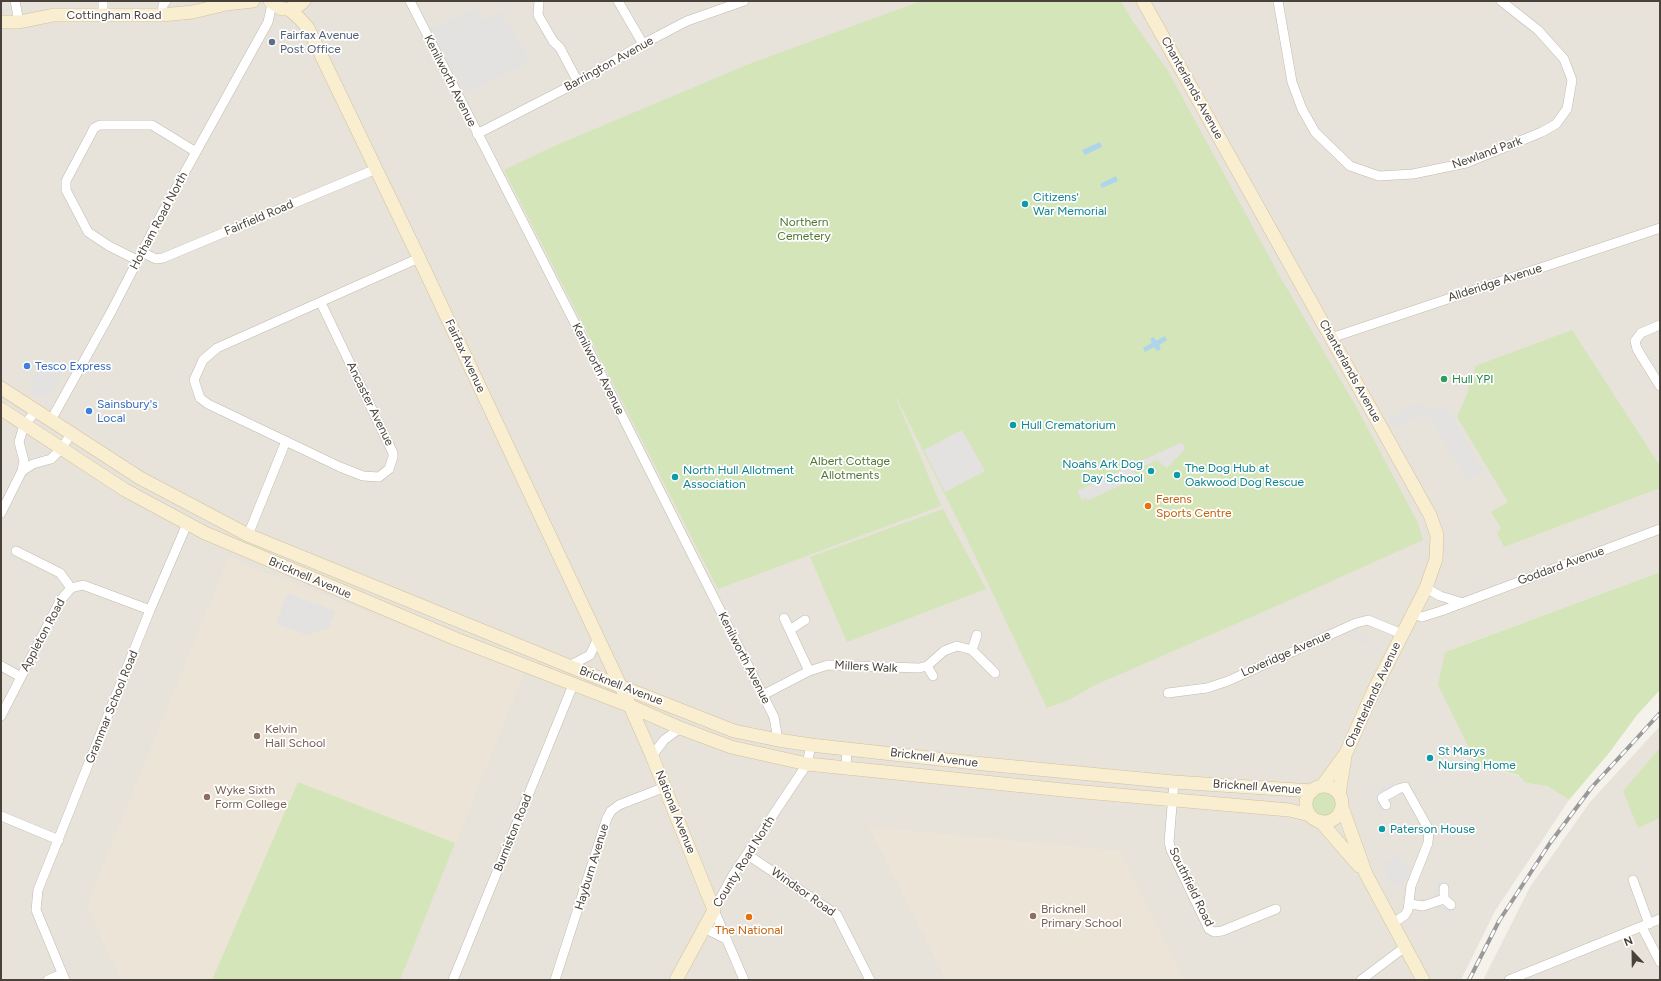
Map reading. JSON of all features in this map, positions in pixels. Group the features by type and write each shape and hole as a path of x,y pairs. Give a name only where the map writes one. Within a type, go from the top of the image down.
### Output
{"street":[{"path":"15,1 19,22"},
{"path":"102,1 103,16"},
{"path":"162,15 163,5 166,1"},
{"name":"Cottingham Road","path":"1,22 19,22 54,15 162,15 193,12 230,3 253,1"},
{"path":"278,6 298,6 304,1"},
{"name":"Fairfax Avenue","path":"304,1 304,10 308,28 419,258 620,686"},
{"name":"Kenilworth Avenue","path":"410,1 601,373 774,717 778,740"},
{"path":"539,1 538,15 553,41 560,48 578,82"},
{"path":"618,1 642,44"},
{"name":"Barrington Avenue","path":"477,134 578,82 642,44 687,21 744,1"},
{"name":"Chanterlands Avenue","path":"1143,1 1430,515 1437,535 1436,559 1426,588 1373,692 1346,753 1339,794"},
{"name":"Newland Park","path":"1278,1 1292,82 1302,109 1315,132 1350,166 1379,176 1413,174 1466,164 1542,132 1556,124 1567,109 1572,80 1564,59 1538,30 1501,1"},
{"name":"Fairfax Avenue","path":"278,6 300,19 308,28"},
{"name":"Hotham Road North","path":"51,420 110,314 139,256 196,152 278,6"},
{"path":"139,256 109,246 88,232 66,190 66,181 94,128 100,125 152,125 196,152"},
{"name":"Fairfield Road","path":"139,256 156,259 163,258 376,169"},
{"name":"Allderidge Avenue","path":"1331,338 1660,228"},
{"name":"Ancaster Avenue","path":"321,302 389,444 393,458 389,469 379,477 363,476 208,404 200,398 194,380 203,360 217,348 419,258"},
{"path":"1660,325 1641,333 1635,341 1638,349 1660,386"},
{"name":"Bricknell Avenue","path":"1,388 71,434 152,484 248,535 322,563 569,666 734,731 811,745 998,765 1174,782 1317,789"},
{"name":"Bricknell Avenue","path":"1,409 125,490 188,524 257,556 316,579 417,623 731,747 807,764 1289,810 1315,818"},
{"path":"1,513 22,471 24,461 19,442 24,425 36,411"},
{"path":"22,471 33,464 51,459 61,449 71,434"},
{"path":"248,535 286,441"},
{"name":"Grammar School Road","path":"63,977 36,910 38,890 150,610 188,524"},
{"name":"Goddard Avenue","path":"1413,614 1422,617 1463,603 1660,529"},
{"path":"16,551 60,573 71,588"},
{"path":"316,579 322,563"},
{"name":"Appleton Road","path":"1,716 60,601 71,588 83,585 150,610"},
{"path":"1426,588 1440,596 1463,603"},
{"path":"784,618 809,671"},
{"path":"790,630 805,620"},
{"name":"Loveridge Avenue","path":"1168,693 1207,688 1228,681 1356,623 1368,620 1402,634"},
{"path":"972,650 977,635"},
{"name":"Bricknell Avenue","path":"569,666 590,655 598,638"},
{"path":"933,676 927,666 944,651 957,646 972,650 995,673"},
{"name":"Millers Walk","path":"763,696 809,671 828,664 898,669 927,666"},
{"path":"1,666 22,677"},
{"name":"Burniston Road","path":"453,980 573,685"},
{"name":"National Avenue","path":"620,686 652,756 726,940 744,980"},
{"path":"652,756 664,740 680,728"},
{"path":"731,747 734,731"},
{"name":"County Road North","path":"676,980 733,875 748,855 807,764 811,745"},
{"path":"846,768 847,748"},
{"name":"Chanterlands Avenue","path":"1317,789 1346,753"},
{"path":"996,783 998,765"},
{"path":"1173,800 1174,782"},
{"name":"Hayburn Avenue","path":"555,980 607,818 611,811 619,804 665,787"},
{"path":"1386,805 1382,798 1398,789 1405,787 1429,830 1428,843 1411,886 1410,904 1405,915 1392,924"},
{"path":"1366,874 1307,808 1307,799 1317,789 1332,788 1339,794 1342,808 1366,874 1424,980"},
{"name":"Southfield Road","path":"1173,800 1169,842 1171,850 1209,929 1214,932 1222,930 1276,909"},
{"path":"1315,818 1329,821 1338,815 1342,808"},
{"path":"1,816 59,840"},
{"name":"Windsor Road","path":"748,855 837,915 870,980"},
{"path":"1633,880 1646,926 1660,962"},
{"path":"1444,888 1444,899 1451,905"},
{"path":"1410,904 1423,906 1444,899"},
{"path":"1509,980 1529,977 1660,919"},
{"path":"704,928 726,940"},
{"path":"1361,980 1405,947"},
{"path":"48,980 63,977"}],"shaded area":[{"path":"1,1 1660,1 1660,572 1445,652 1477,764 1519,776 1527,783 1547,786 1569,800 1495,911 1461,980 1,980"},
{"path":"475,7 483,21 501,11 531,62 466,94 430,30"},
{"path":"44,362 63,373 52,395 33,397 32,384 35,380 31,377"},
{"path":"1420,401 1424,406 1438,409 1447,406 1483,471 1467,480 1426,412 1394,429 1388,419"},
{"path":"962,430 985,471 945,492 924,450"},
{"path":"1182,442 1185,449 1167,468 1157,460 1134,471 1137,478 1088,500 1086,498 1082,501 1077,491"},
{"path":"229,557 524,673 400,980 121,980 87,905"},
{"path":"287,593 336,611 329,628 306,635 276,624"},
{"path":"1354,629 1368,636 1366,641 1383,649 1381,652 1343,634"},
{"path":"1660,726 1660,980 1483,980 1530,887 1590,802"},
{"path":"1392,781 1398,792 1385,798 1391,809 1381,815 1373,800 1376,798 1372,792"},
{"name":"Bricknell Primary School","path":"869,827 1120,851 1184,980 947,980"},
{"path":"1399,855 1409,871 1403,886 1399,887 1389,881 1385,873 1385,863"},
{"path":"1442,877 1442,898 1444,904 1453,909 1452,915 1445,913 1434,906 1433,899 1435,886"}],"green space":[{"path":"921,1 1121,1 1133,22 1168,71 1279,275 1358,410 1418,523 1423,540 1093,686 1069,700 1047,708 967,539 893,391 941,506 718,589 504,170 552,147 749,64"},
{"path":"1572,330 1660,466 1660,488 1504,547 1497,533 1501,528 1491,512 1508,502 1457,417 1468,392 1469,384 1474,375 1475,366"},
{"path":"943,509 986,589 847,642 810,557"},
{"path":"1660,572 1660,690 1637,715 1609,753 1569,800 1547,786 1526,783 1518,775 1477,764 1438,685 1445,652"},
{"path":"1660,748 1660,818 1638,828 1623,791"},
{"path":"298,782 455,843 400,980 212,980"},
{"path":"1324,792 1333,796 1337,805 1333,814 1324,818 1315,814 1311,805 1315,796"}],"water":[{"path":"1100,142 1102,147 1085,155 1082,150"},
{"path":"1116,176 1118,181 1102,188 1100,184"},
{"path":"1165,336 1167,340 1159,345 1161,349 1157,351 1154,347 1145,352 1143,348 1152,343 1150,339 1154,337 1156,341"}],"railway":[{"path":"1469,980 1499,921 1550,843 1592,787 1660,713"}],"place":[{"name":"Fairfax Avenue Post Office","path":"272,42"},
{"name":"Citizens' War Memorial","path":"1025,204"},
{"name":"Tesco Express","path":"27,366"},
{"name":"Hull YPI","path":"1444,379"},
{"name":"Sainsbury's Local","path":"89,411"},
{"name":"Hull Crematorium","path":"1013,425"},
{"name":"Noahs Ark Dog Day School","path":"1151,471"},
{"name":"The Dog Hub at Oakwood Dog Rescue","path":"1177,475"},
{"name":"North Hull Allotment Association","path":"675,477"},
{"name":"Ferens Sports Centre","path":"1148,506"},
{"name":"Kelvin Hall School","path":"257,736"},
{"name":"St Marys Nursing Home","path":"1430,758"},
{"name":"Wyke Sixth Form College","path":"207,797"},
{"name":"Paterson House","path":"1382,829"},
{"name":"Bricknell Primary School","path":"1033,916"},
{"name":"The National","path":"749,917"}],"park label":[{"name":"Northern Cemetery","path":"804,229"},
{"name":"Albert Cottage Allotments","path":"850,468"}]}
